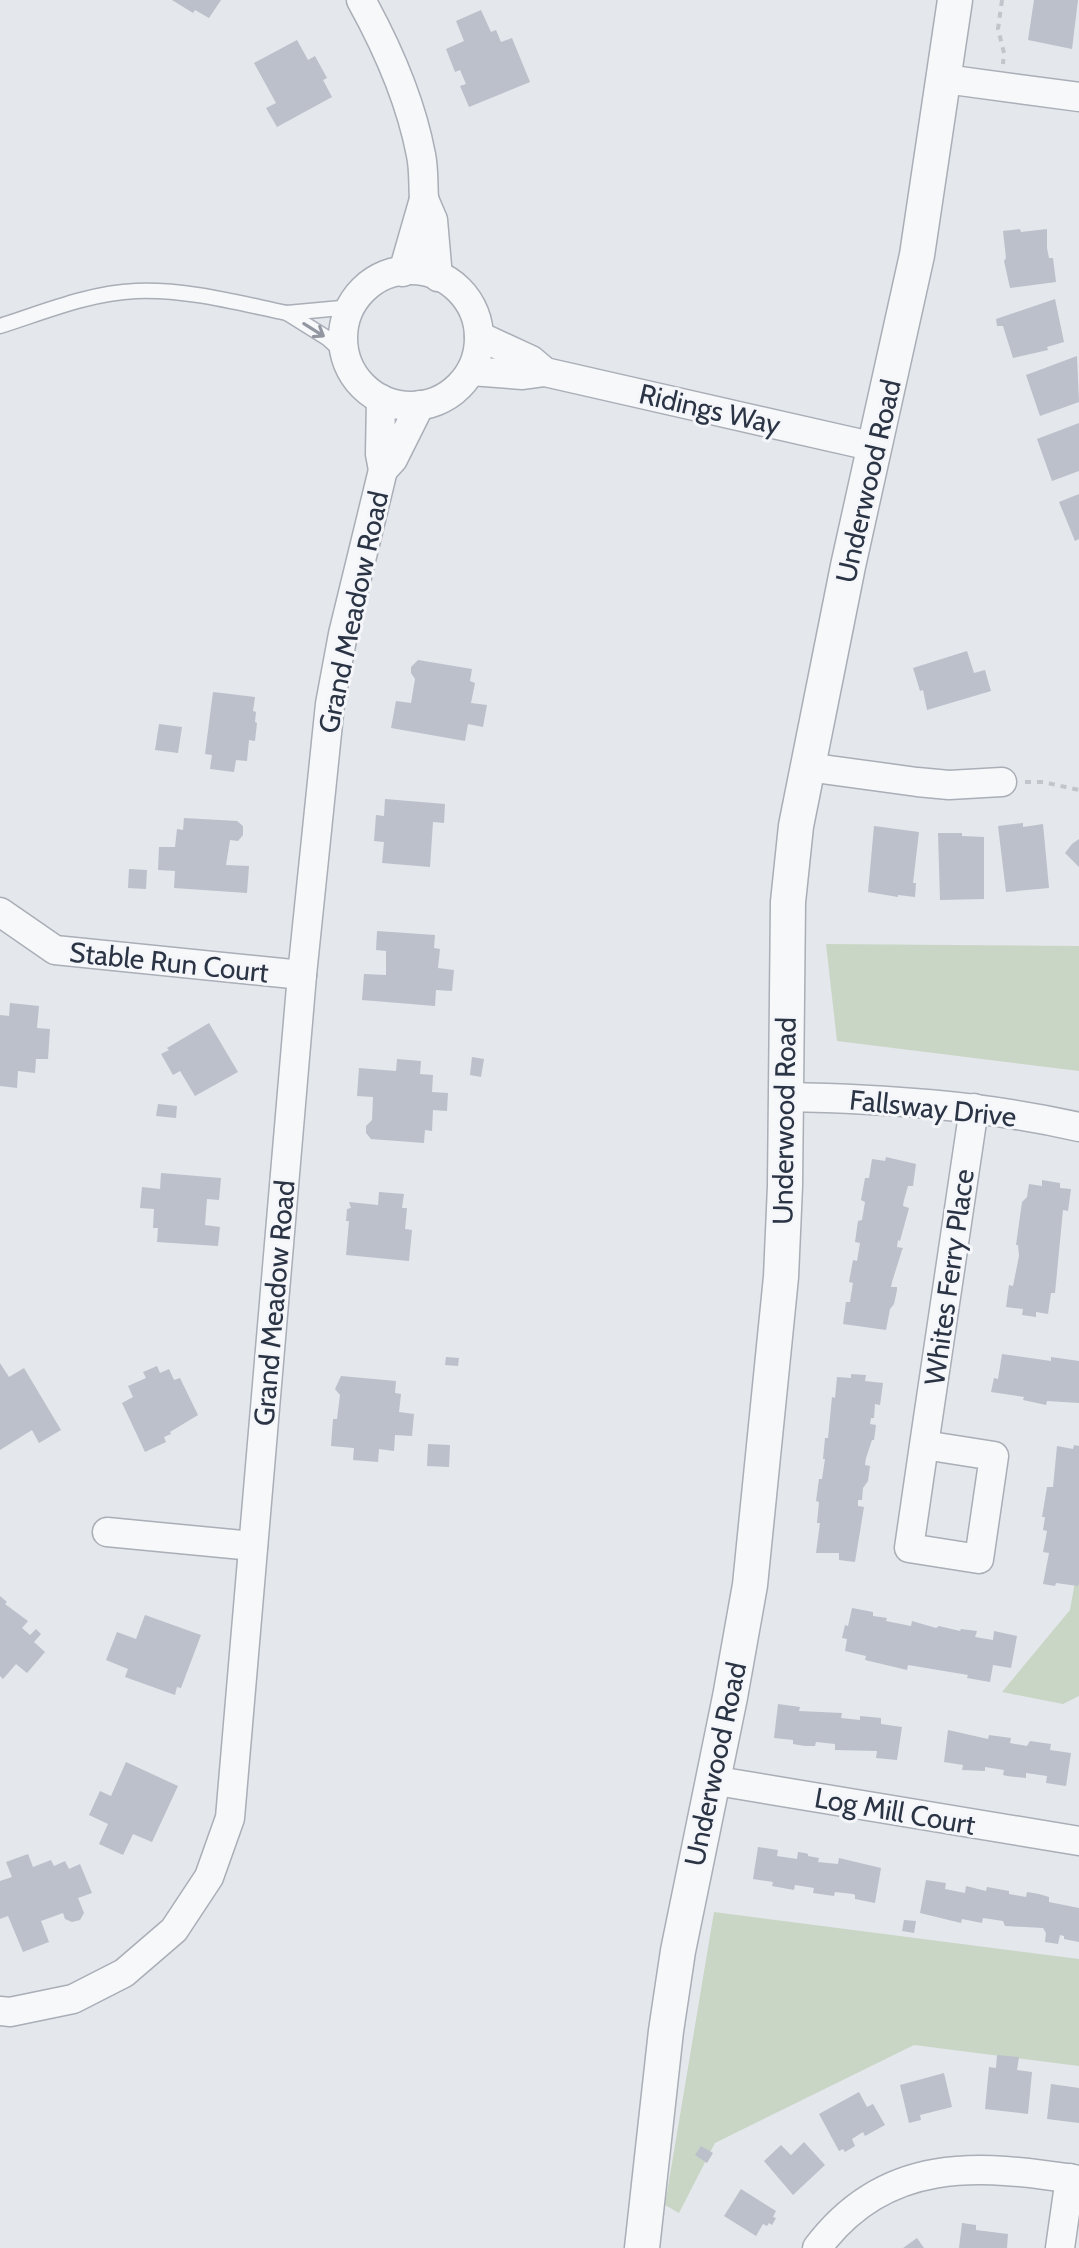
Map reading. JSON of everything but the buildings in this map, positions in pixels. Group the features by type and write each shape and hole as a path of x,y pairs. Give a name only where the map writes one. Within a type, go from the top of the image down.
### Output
{"street":[{"path":"361,0 394,69 422,157 424,199 403,272"},
{"name":"Underwood Road","path":"642,2248 676,1964 750,1585 781,1277 788,902 796,826 917,255 955,0"},
{"path":"945,79 1079,97"},
{"path":"424,199 433,220 438,277"},
{"path":"416,271 438,277 461,292 477,320 478,354 471,371 446,397 420,405 394,404 381,399 362,386 351,371 343,336 346,318 366,288 381,278 416,271"},
{"name":"Ridings Way","path":"479,336 531,360 545,372"},
{"name":"Ridings Way","path":"471,371 523,375 545,372 875,447"},
{"name":"Grand Meadow Road","path":"0,2011 10,2012 73,1999 124,1973 174,1930 209,1877 230,1818 302,975 330,704 343,634 383,470 380,454 381,399"},
{"name":"Grand Meadow Road","path":"383,470 393,459 420,405"},
{"path":"807,767 949,785 1002,782"},
{"name":"Stable Run Court","path":"0,912 55,950 302,975"},
{"name":"Fallsway Drive","path":"786,1097 893,1100 974,1108 1079,1127"},
{"name":"Whites Ferry Place","path":"924,1445 974,1108"},
{"path":"107,1532 253,1546"},
{"name":"Log Mill Court","path":"711,1780 1079,1841"},
{"path":"817,2248 862,2203 880,2191 916,2178 957,2170 1001,2169 1075,2179 1060,2248"}],"lane":[{"path":"0,326 96,296 137,291 209,297 287,313 352,307"},
{"path":"287,313 327,338 345,354"}],"path":[{"path":"1001,86 1004,53 998,29 1002,0"},
{"path":"1002,782 1043,782 1079,790"}],"green space":[{"path":"826,944 1079,946 1079,1071 837,1041"},
{"path":"1079,1559 1079,1696 1063,1704 1002,1692 1070,1610"},
{"path":"714,1912 1079,1959 1079,2066 914,2045 715,2143 679,2213 665,2205"}]}
